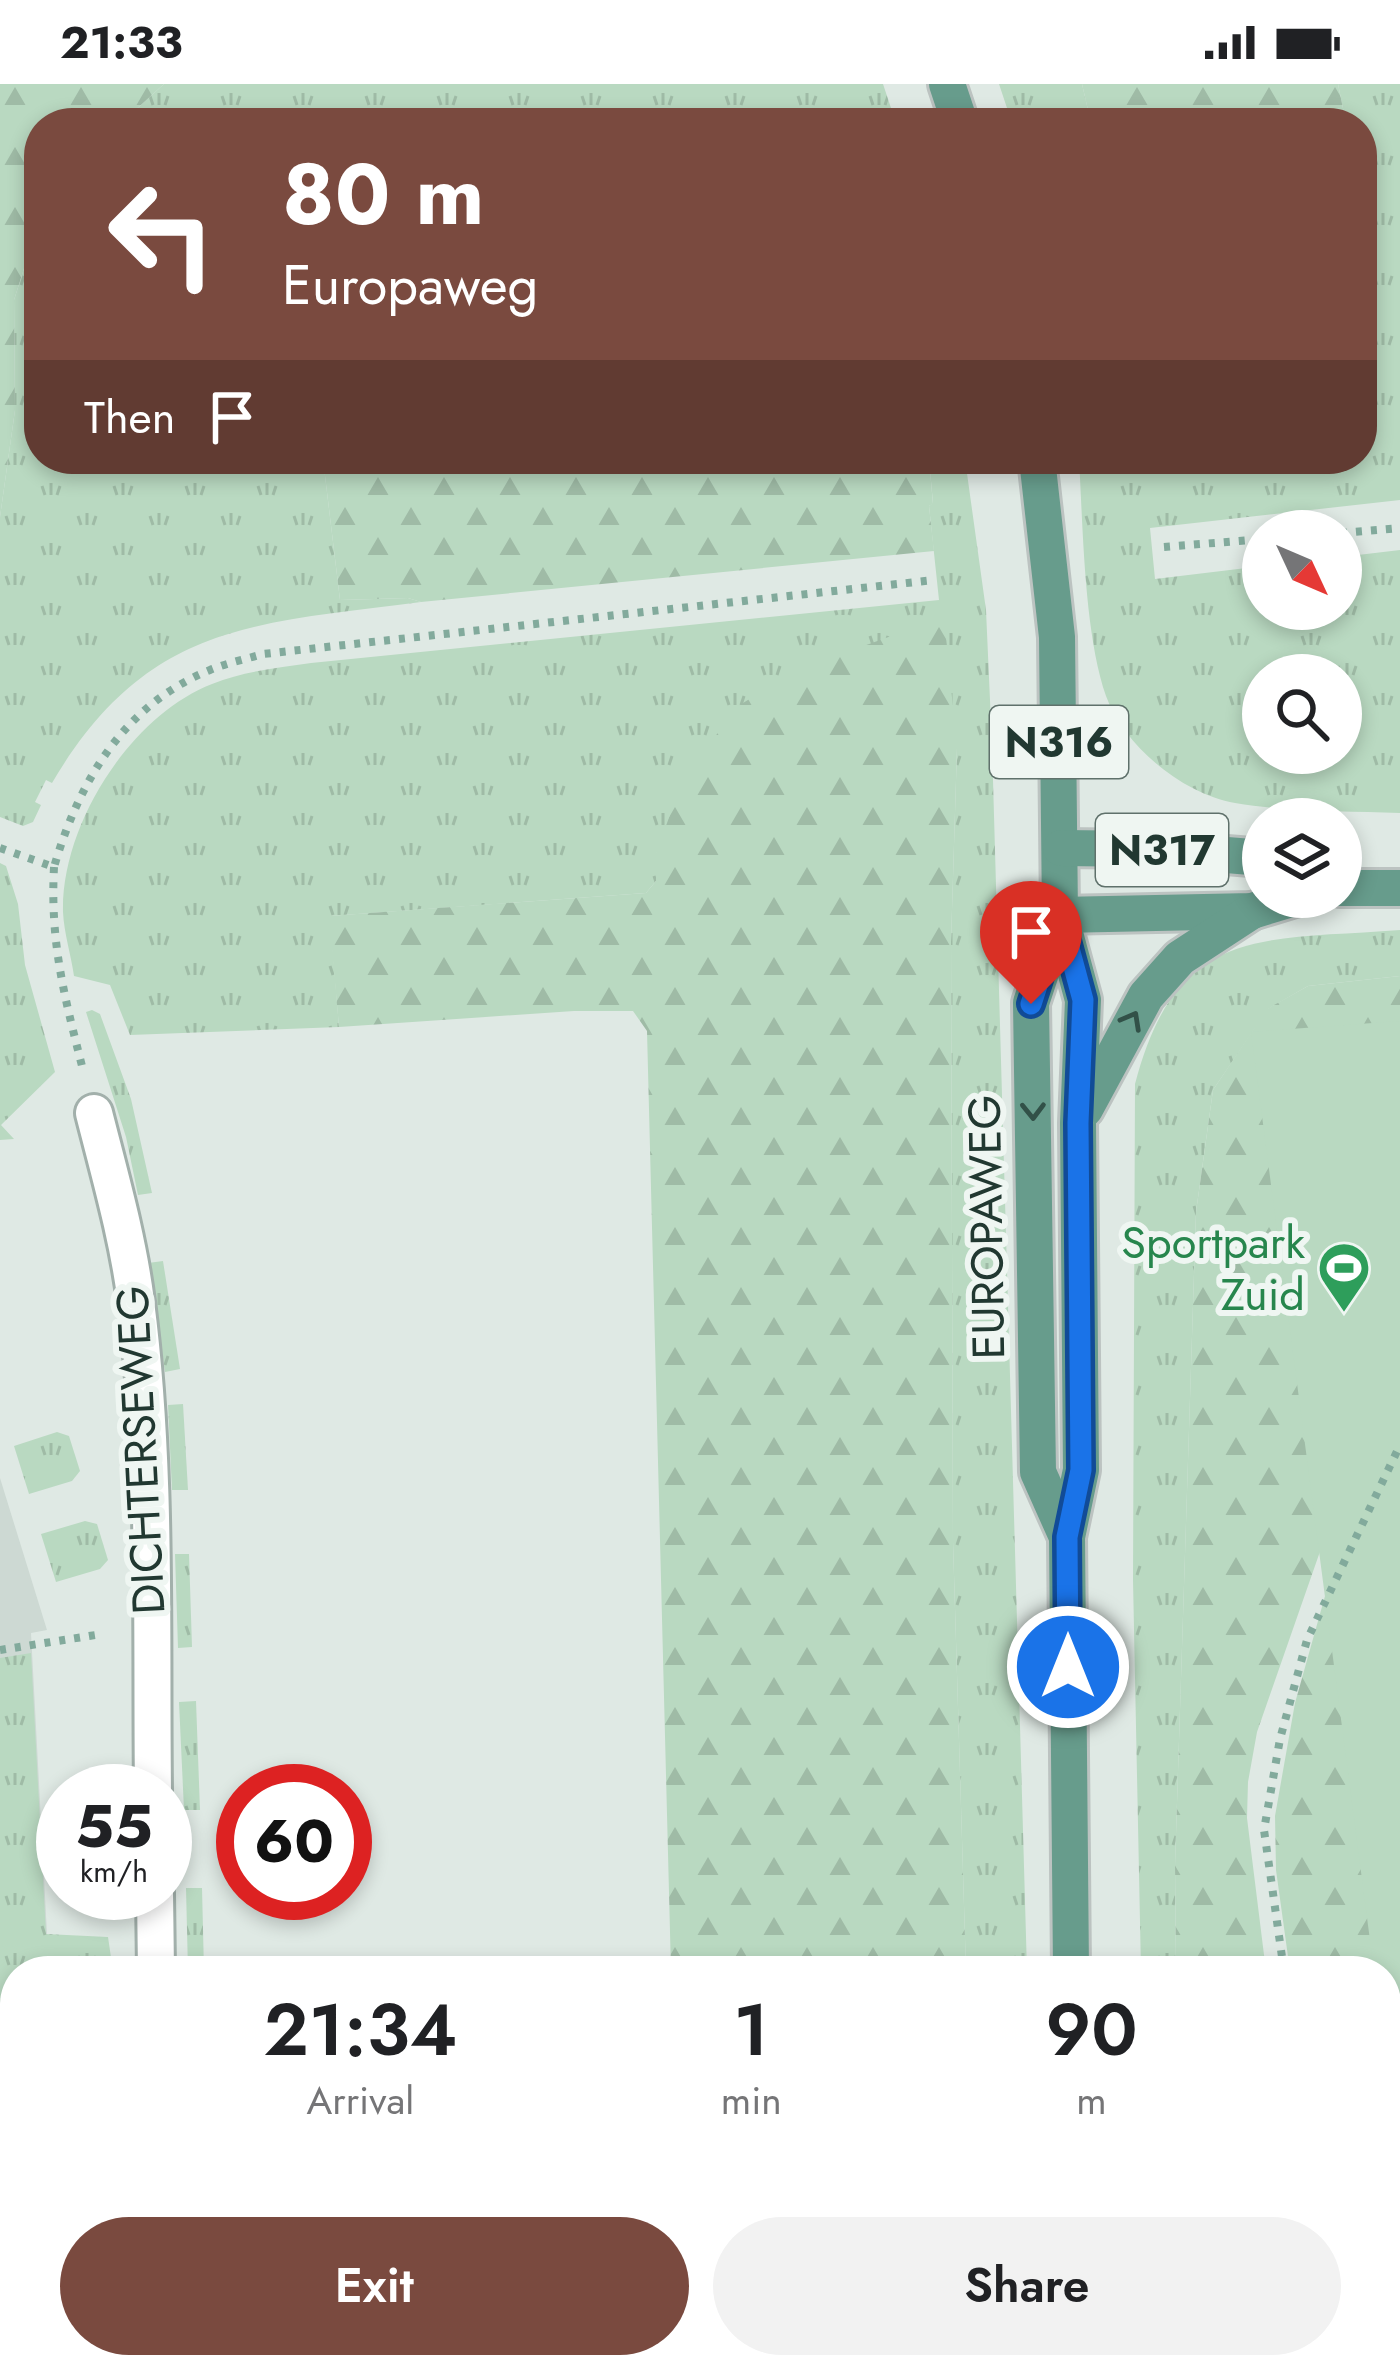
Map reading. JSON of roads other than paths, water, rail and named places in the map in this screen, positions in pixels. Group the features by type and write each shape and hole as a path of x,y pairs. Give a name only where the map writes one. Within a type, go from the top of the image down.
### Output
{"main road":[{"name":"EUROPAWEG","path":"1039,474 1057,637 1060,915 1083,1000 1078,1123 1081,1470 1067,1537 1071,1956"},
{"name":"N317","path":"1061,848 1242,856"},
{"path":"1362,888 1400,888"},
{"name":"N317","path":"1060,915 1242,911"},
{"name":"EUROPAWEG","path":"1060,915 1031,1004 1038,1472 1067,1537"},
{"path":"1078,1123 1146,996 1180,958 1242,918"}],"street":[{"name":"DICHTERSEWEG","path":"94,1113 136,1301 147,1418 153,1764"},
{"path":"155,1920 156,1956"}],"place":[{"name":"Sportpark Zuid","path":"1344,1314"}]}
